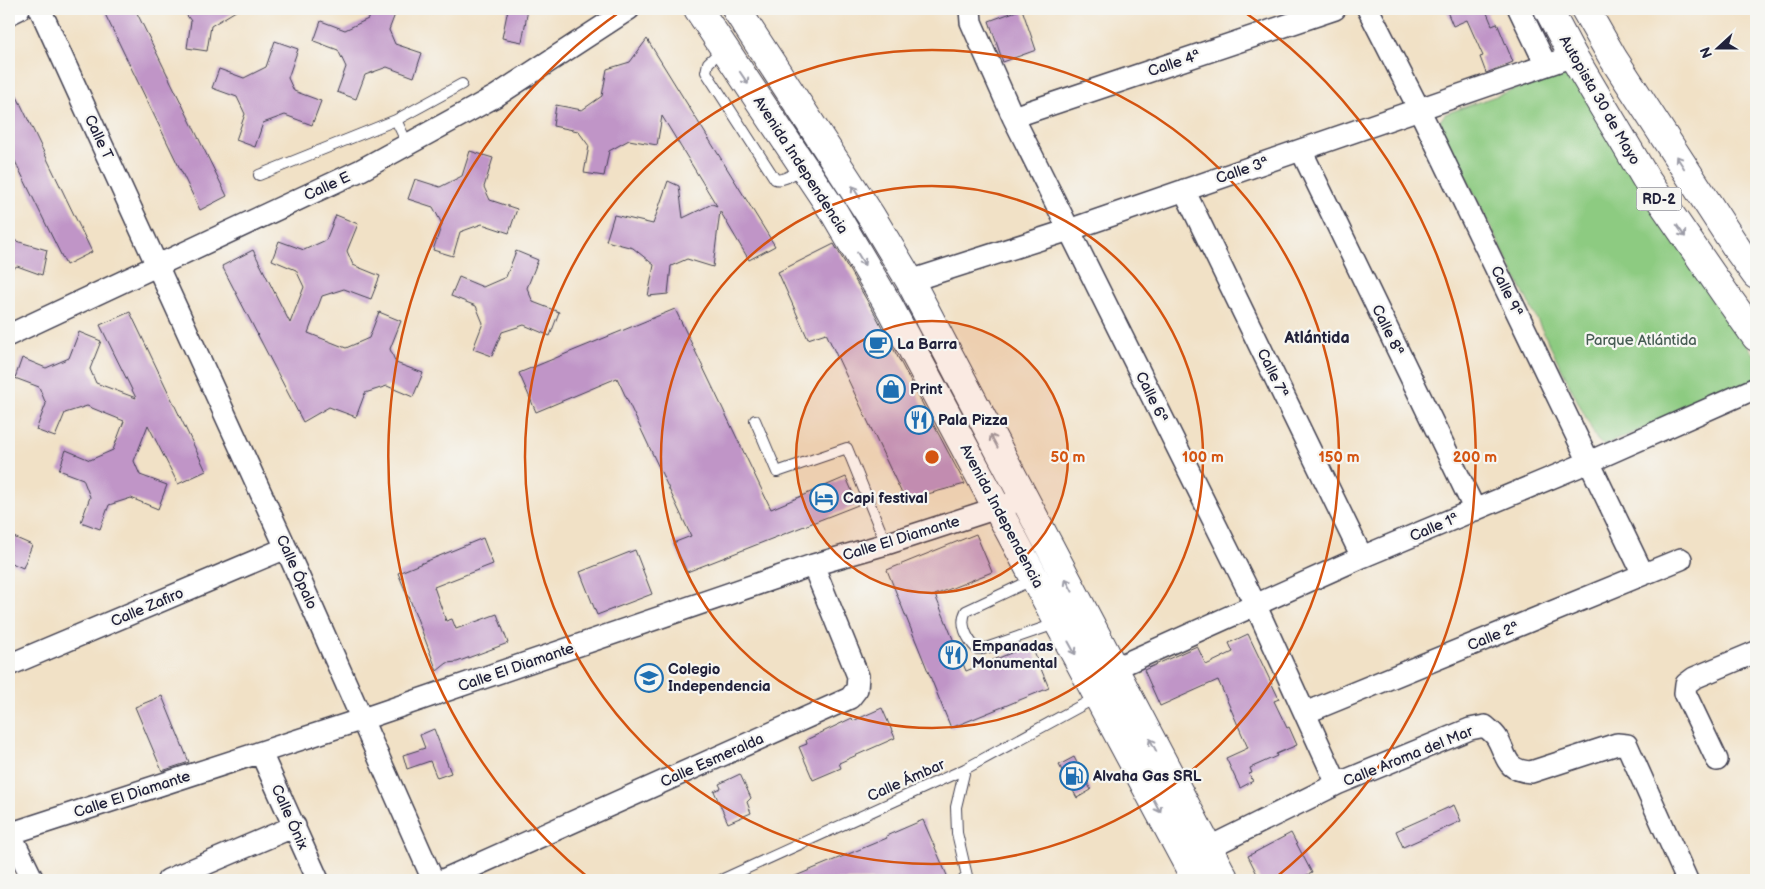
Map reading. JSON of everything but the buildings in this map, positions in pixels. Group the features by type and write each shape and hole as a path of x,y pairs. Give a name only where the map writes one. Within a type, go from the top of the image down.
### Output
{"main road":[{"name":"Avenida Independencia","path":"698,9 835,214 890,306 1058,622 1107,684 1208,848 1225,880"},
{"name":"Avenida Independencia","path":"736,9 866,208 910,281 1024,498 1196,880"},
{"name":"Autopista 30 de Mayo","path":"1548,9 1573,56 1646,180 1756,336"},
{"name":"RD-2","path":"1585,9 1613,58 1756,275"}],"street":[{"path":"9,14 19,9"},
{"name":"Calle T","path":"40,9 158,266"},
{"name":"Calle E","path":"9,335 361,170 496,96 629,9"},
{"name":"Calle 6ª","path":"970,9 970,22 1014,117 1255,604 1337,784"},
{"name":"Calle 4ª","path":"1014,117 1335,9"},
{"name":"Calle 9ª","path":"1368,9 1419,109 1643,574"},
{"path":"1519,9 1546,65"},
{"name":"Calle 3ª","path":"910,281 1069,230 1573,56"},
{"name":"Calle 8ª","path":"1301,150 1475,510"},
{"name":"Calle 7ª","path":"1184,190 1362,557"},
{"name":"Calle Ópalo","path":"158,266 286,548 433,880"},
{"name":"Calle 1ª","path":"1107,684 1255,604 1589,462 1756,388"},
{"name":"Calle El Diamante","path":"9,833 261,753 813,565 886,544 1024,498"},
{"name":"Calle Zafiro","path":"9,665 286,548"},
{"name":"Calle 2ª","path":"1305,713 1681,559"},
{"name":"Calle Esmeralda","path":"443,880 850,698 857,689 858,676 813,565"},
{"path":"1717,760 1685,693 1686,684 1694,678 1756,652"},
{"name":"Calle Aroma del Mar","path":"1208,848 1337,784 1470,729 1485,726 1496,736 1509,764 1519,771 1531,772 1617,744 1627,744 1681,879"},
{"name":"Calle Ónix","path":"261,753 318,880"},
{"path":"168,880 294,826"},
{"path":"9,833 33,880"}],"lane":[{"path":"259,175 396,120 462,84"},
{"path":"396,120 408,145"},
{"path":"754,420 777,472 847,448 886,544"},
{"path":"1035,578 966,611 963,621 968,636 978,648 983,650 1058,622"},
{"name":"Calle Ámbar","path":"721,880 965,769 1107,684"},
{"path":"963,880 967,876 957,833 956,807 965,769"}],"green space":[{"name":"Parque Atlántida","path":"1567,73 1574,76 1707,289 1756,357 1756,384 1603,445 1597,440 1442,129 1440,121 1445,114 1558,74"}],"place":[{"name":"La Barra","path":"878,344"},
{"name":"Print","path":"891,389"},
{"name":"Pala Pizza","path":"919,420"},
{"name":"Capi festival","path":"824,498"},
{"name":"Empanadas Monumental","path":"953,655"},
{"name":"Colegio Independencia","path":"649,678"},
{"name":"Alvaha Gas SRL","path":"1074,776"}],"district":[{"name":"Atlántida","path":"1317,337"}]}
